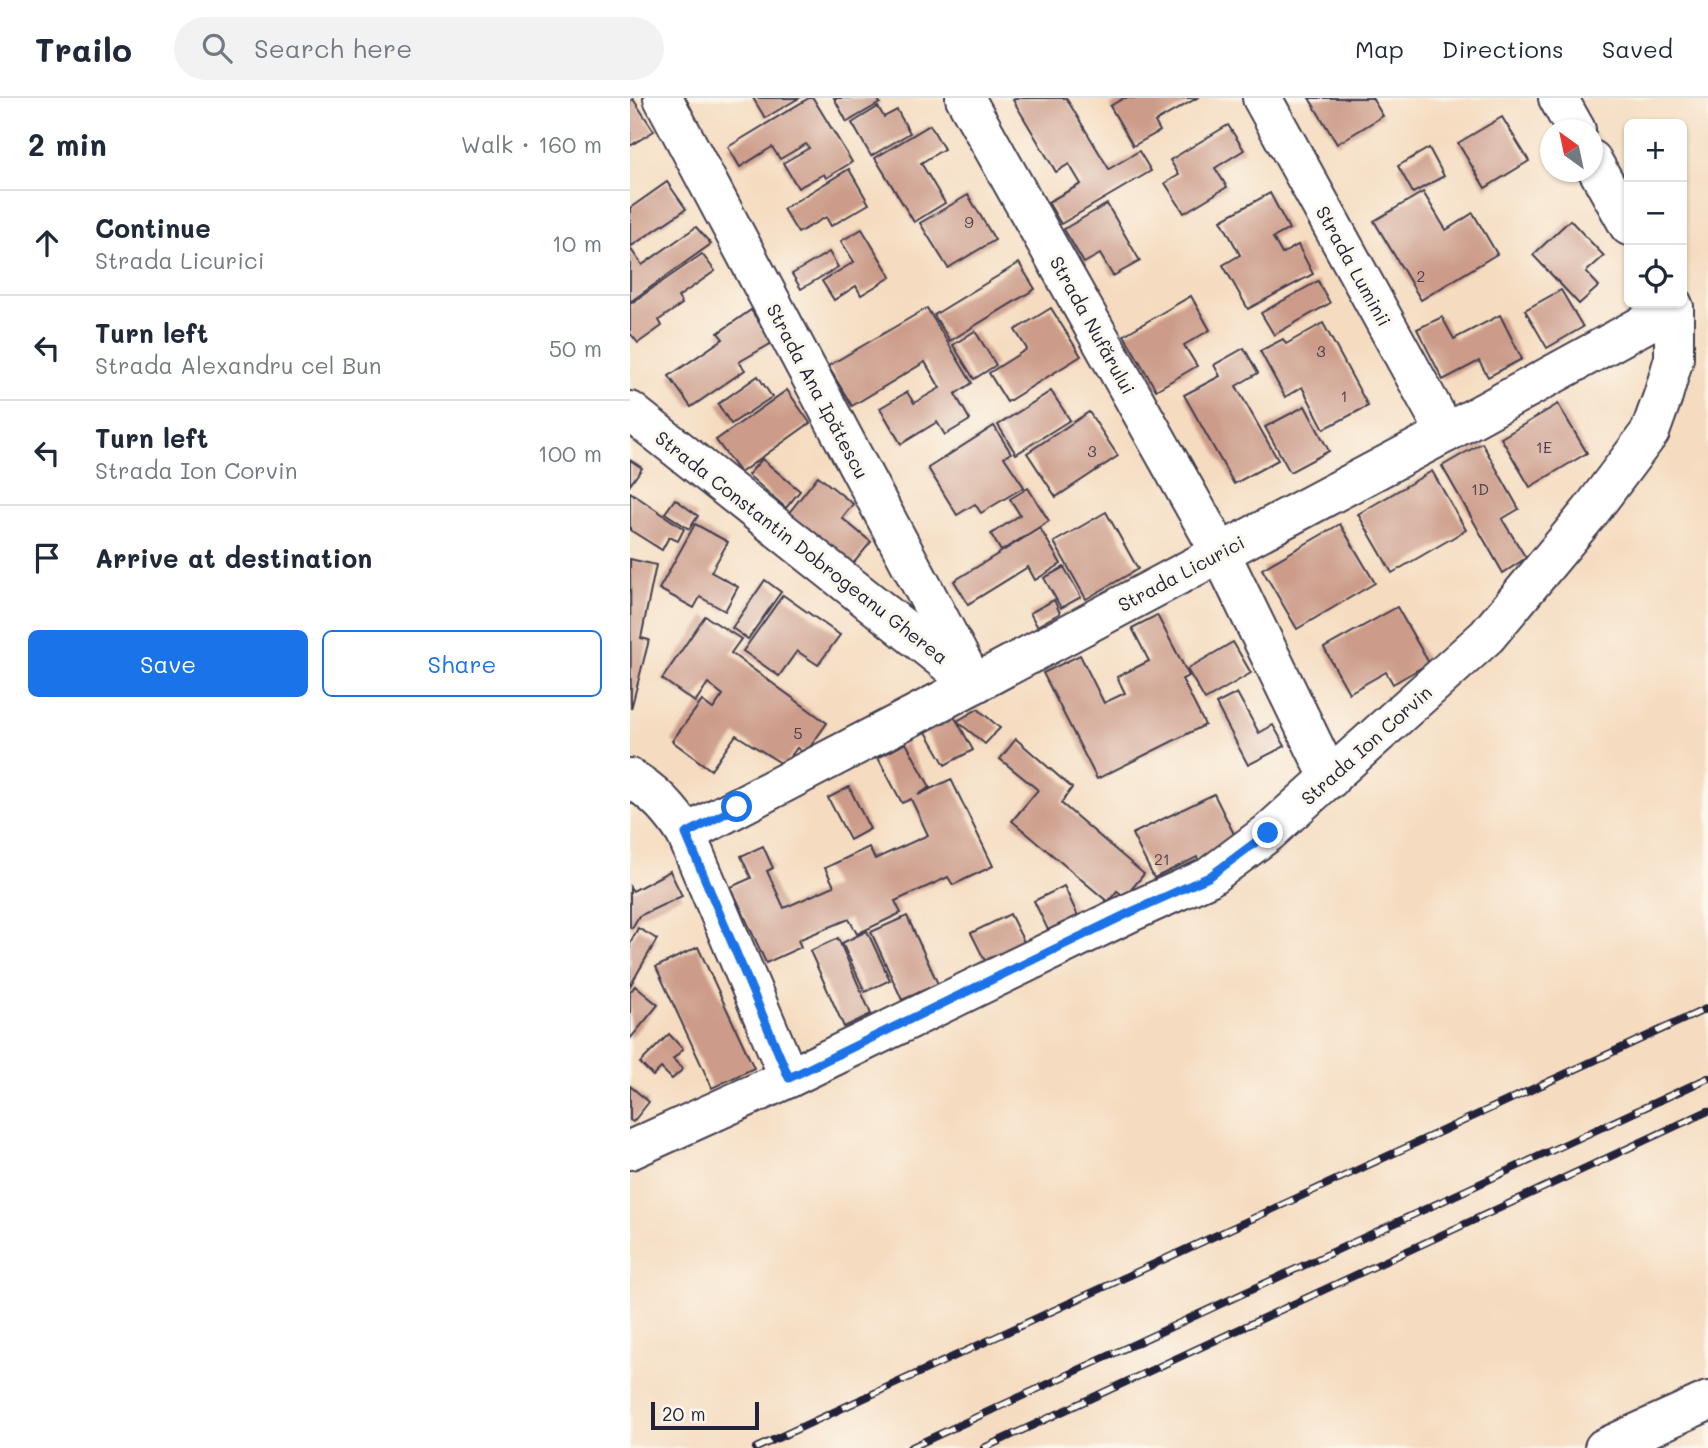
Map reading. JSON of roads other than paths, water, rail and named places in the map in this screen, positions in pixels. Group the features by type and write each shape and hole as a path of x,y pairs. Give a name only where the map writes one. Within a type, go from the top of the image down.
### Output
{"street":[{"name":"Strada Ana Ipătescu","path":"663,98 974,684"},
{"name":"Strada Nufărului","path":"965,98 1220,552 1330,779"},
{"name":"Strada Luminii","path":"1262,98 1446,433"},
{"path":"1559,98 1570,119"},
{"path":"1603,180 1624,217"},
{"name":"Strada Licurici","path":"686,834 1446,433 1668,308"},
{"name":"Strada Ion Corvin","path":"630,1150 789,1078 1131,912 1209,877 1268,833 1487,636 1590,512 1650,432 1674,358 1673,308"},
{"name":"Strada Constantin Dobrogeanu Gherea","path":"630,411 974,684"},
{"path":"635,792 678,821 686,834 789,1078"},
{"path":"1604,1448 1708,1401"}],"railway":[{"path":"756,1448 1708,1008"},
{"path":"910,1448 1708,1078"},
{"path":"984,1448 1708,1111"}]}
